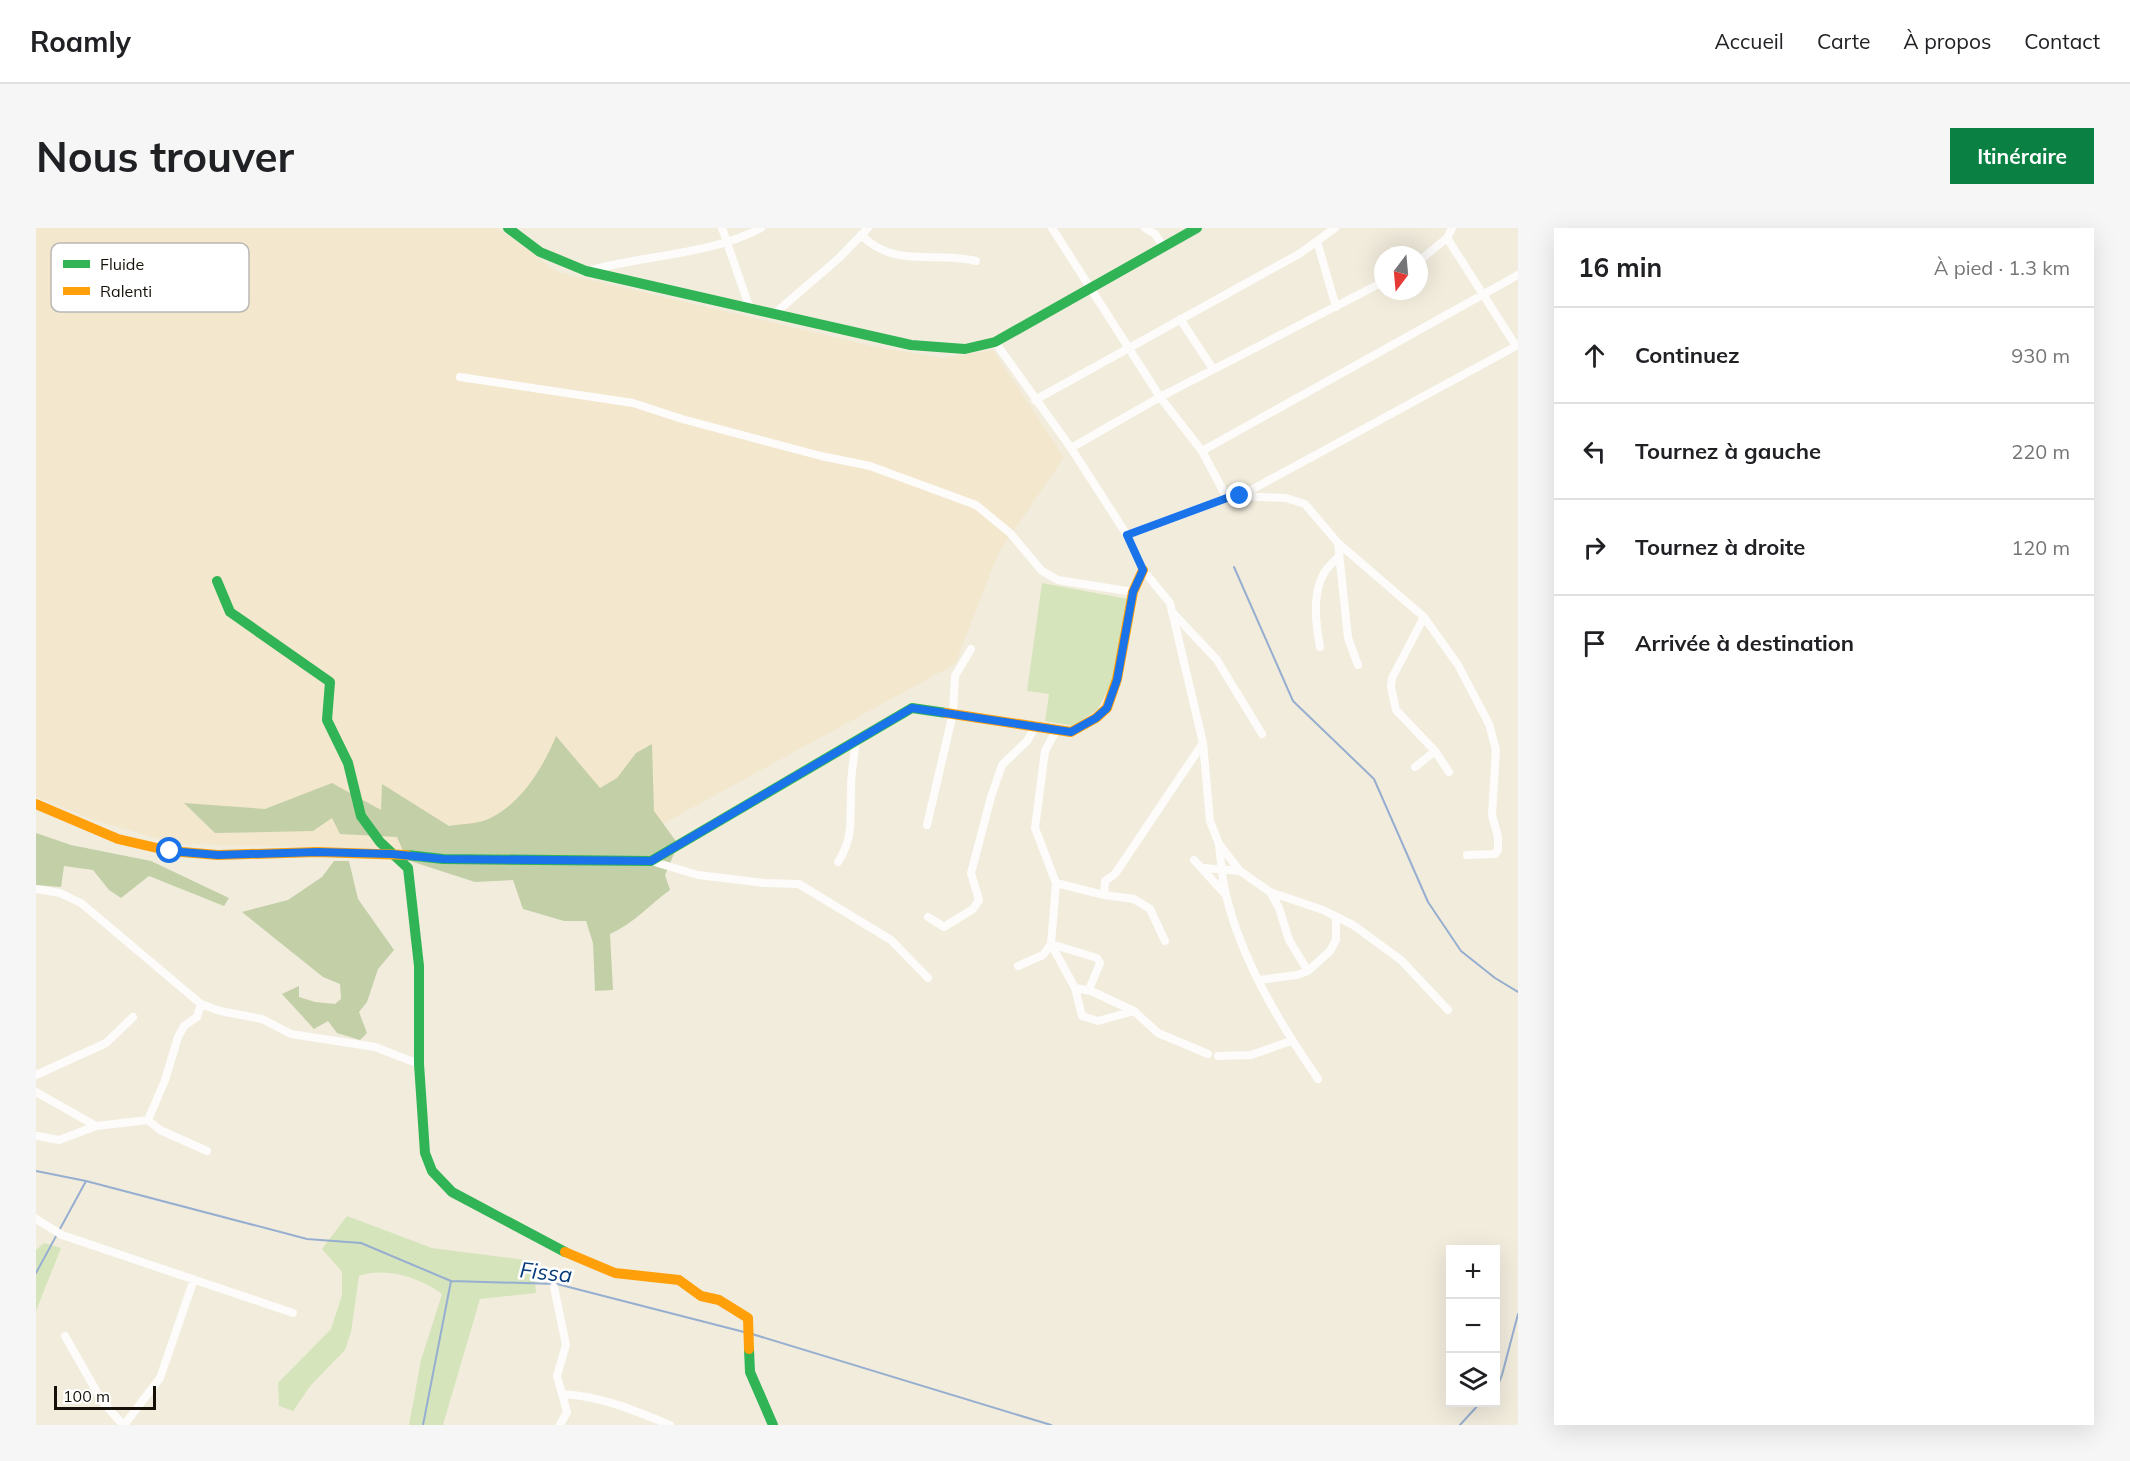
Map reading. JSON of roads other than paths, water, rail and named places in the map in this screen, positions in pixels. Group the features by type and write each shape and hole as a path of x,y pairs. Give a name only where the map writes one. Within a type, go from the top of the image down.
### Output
{"street":[{"path":"508,228 540,252 586,271 910,345 965,349 994,342 1197,228"},
{"path":"722,228 729,242 750,309"},
{"path":"586,271 619,262 729,242 761,228"},
{"path":"774,314 867,228"},
{"path":"1052,228 1160,397 1202,451 1227,498"},
{"path":"1145,228 1155,234 1164,247"},
{"path":"1428,253 1446,238 1452,228"},
{"path":"1035,400 1299,254 1331,229"},
{"path":"861,235 875,249 893,255 958,257 976,261"},
{"path":"1240,496 1517,345 1484,292 1446,238"},
{"path":"1317,241 1336,307"},
{"path":"1202,451 1518,275"},
{"path":"1071,448 1160,397 1374,287"},
{"path":"1180,319 1213,369"},
{"path":"994,342 1071,448 1127,535 1143,570 1170,603 1203,743 1210,821 1219,844 1226,895 1259,980 1291,1041 1318,1079"},
{"path":"460,377 633,403 757,439 870,466 976,505 1010,533 1042,571 1058,580 1133,592"},
{"path":"1127,535 1227,498 1240,496 1286,498 1305,504 1338,543 1424,617 1458,665 1489,724 1496,750 1492,814 1498,837 1498,850 1495,854 1467,855"},
{"path":"1338,543 1348,638 1358,665"},
{"path":"1320,647 1316,626 1317,603 1323,574 1339,556"},
{"path":"651,861 912,708 1071,732 1096,718 1107,708 1117,680 1133,592 1143,570"},
{"path":"217,581 230,612 330,682 327,720 348,763 361,816 380,842 408,868 419,966 419,1064 426,1153 432,1171 452,1192 491,1214 526,1229 579,1260 615,1273 679,1280 701,1296 718,1300 748,1318 750,1372 773,1425"},
{"path":"1172,612 1217,660 1262,734"},
{"path":"1424,617 1392,678 1390,687 1396,710 1435,751 1449,772"},
{"path":"927,825 953,713 955,675 970,649"},
{"path":"928,917 944,927 973,909 979,900 971,873 991,796 1002,765 1027,741 1036,725"},
{"path":"1057,729 1045,751 1035,828 1056,883 1051,944 1075,988 1082,1016 1098,1021 1134,1011"},
{"path":"838,862 848,848 851,834 851,788 856,741"},
{"path":"1104,895 1105,881 1115,874 1203,743"},
{"path":"1415,767 1435,751"},
{"path":"36,804 118,839 170,851 218,855 317,852 392,854 443,859 651,861 698,875 764,883 799,884 891,940 928,978"},
{"path":"1219,844 1240,871 1270,892 1353,925 1401,960 1448,1010"},
{"path":"1194,860 1226,895"},
{"path":"1203,868 1240,871"},
{"path":"1056,883 1104,895 1134,899 1150,909 1165,941"},
{"path":"36,889 60,893 81,903 201,1004 220,1011 262,1019 291,1034 375,1047 419,1064"},
{"path":"1270,892 1279,908 1288,940 1308,971"},
{"path":"1259,980 1297,975 1308,971 1330,951 1336,940 1336,917"},
{"path":"1018,966 1042,955 1051,944"},
{"path":"1051,944 1097,958 1100,963 1090,987 1091,991"},
{"path":"1075,988 1091,991 1134,1011 1158,1033 1208,1054"},
{"path":"148,1120 165,1080 178,1037 184,1026 197,1017 201,1004"},
{"path":"36,1075 106,1043 132,1017"},
{"path":"1218,1056 1251,1055 1291,1041"},
{"path":"36,1092 96,1126"},
{"path":"38,1136 59,1140 96,1126 148,1120 160,1130 207,1151"},
{"path":"36,1219 62,1234 293,1313"},
{"path":"65,1336 102,1401 123,1425 160,1378 194,1279"},
{"path":"554,1287 566,1345 557,1376 567,1412 560,1425"},
{"path":"562,1394 607,1400 670,1425"}],"waterway":[{"path":"1234,567 1293,701 1374,779 1428,902 1461,951 1495,978 1518,992"},
{"name":"Fissa","path":"36,1171 86,1181 307,1239 361,1243 451,1281 557,1284 744,1332"},
{"path":"36,1273 86,1181"},
{"path":"423,1425 451,1281"},
{"name":"Fissa","path":"1500,1380 1518,1314"},
{"name":"Fissa","path":"752,1334 1051,1425"},
{"name":"Fissa","path":"1460,1425 1476,1407"}]}
